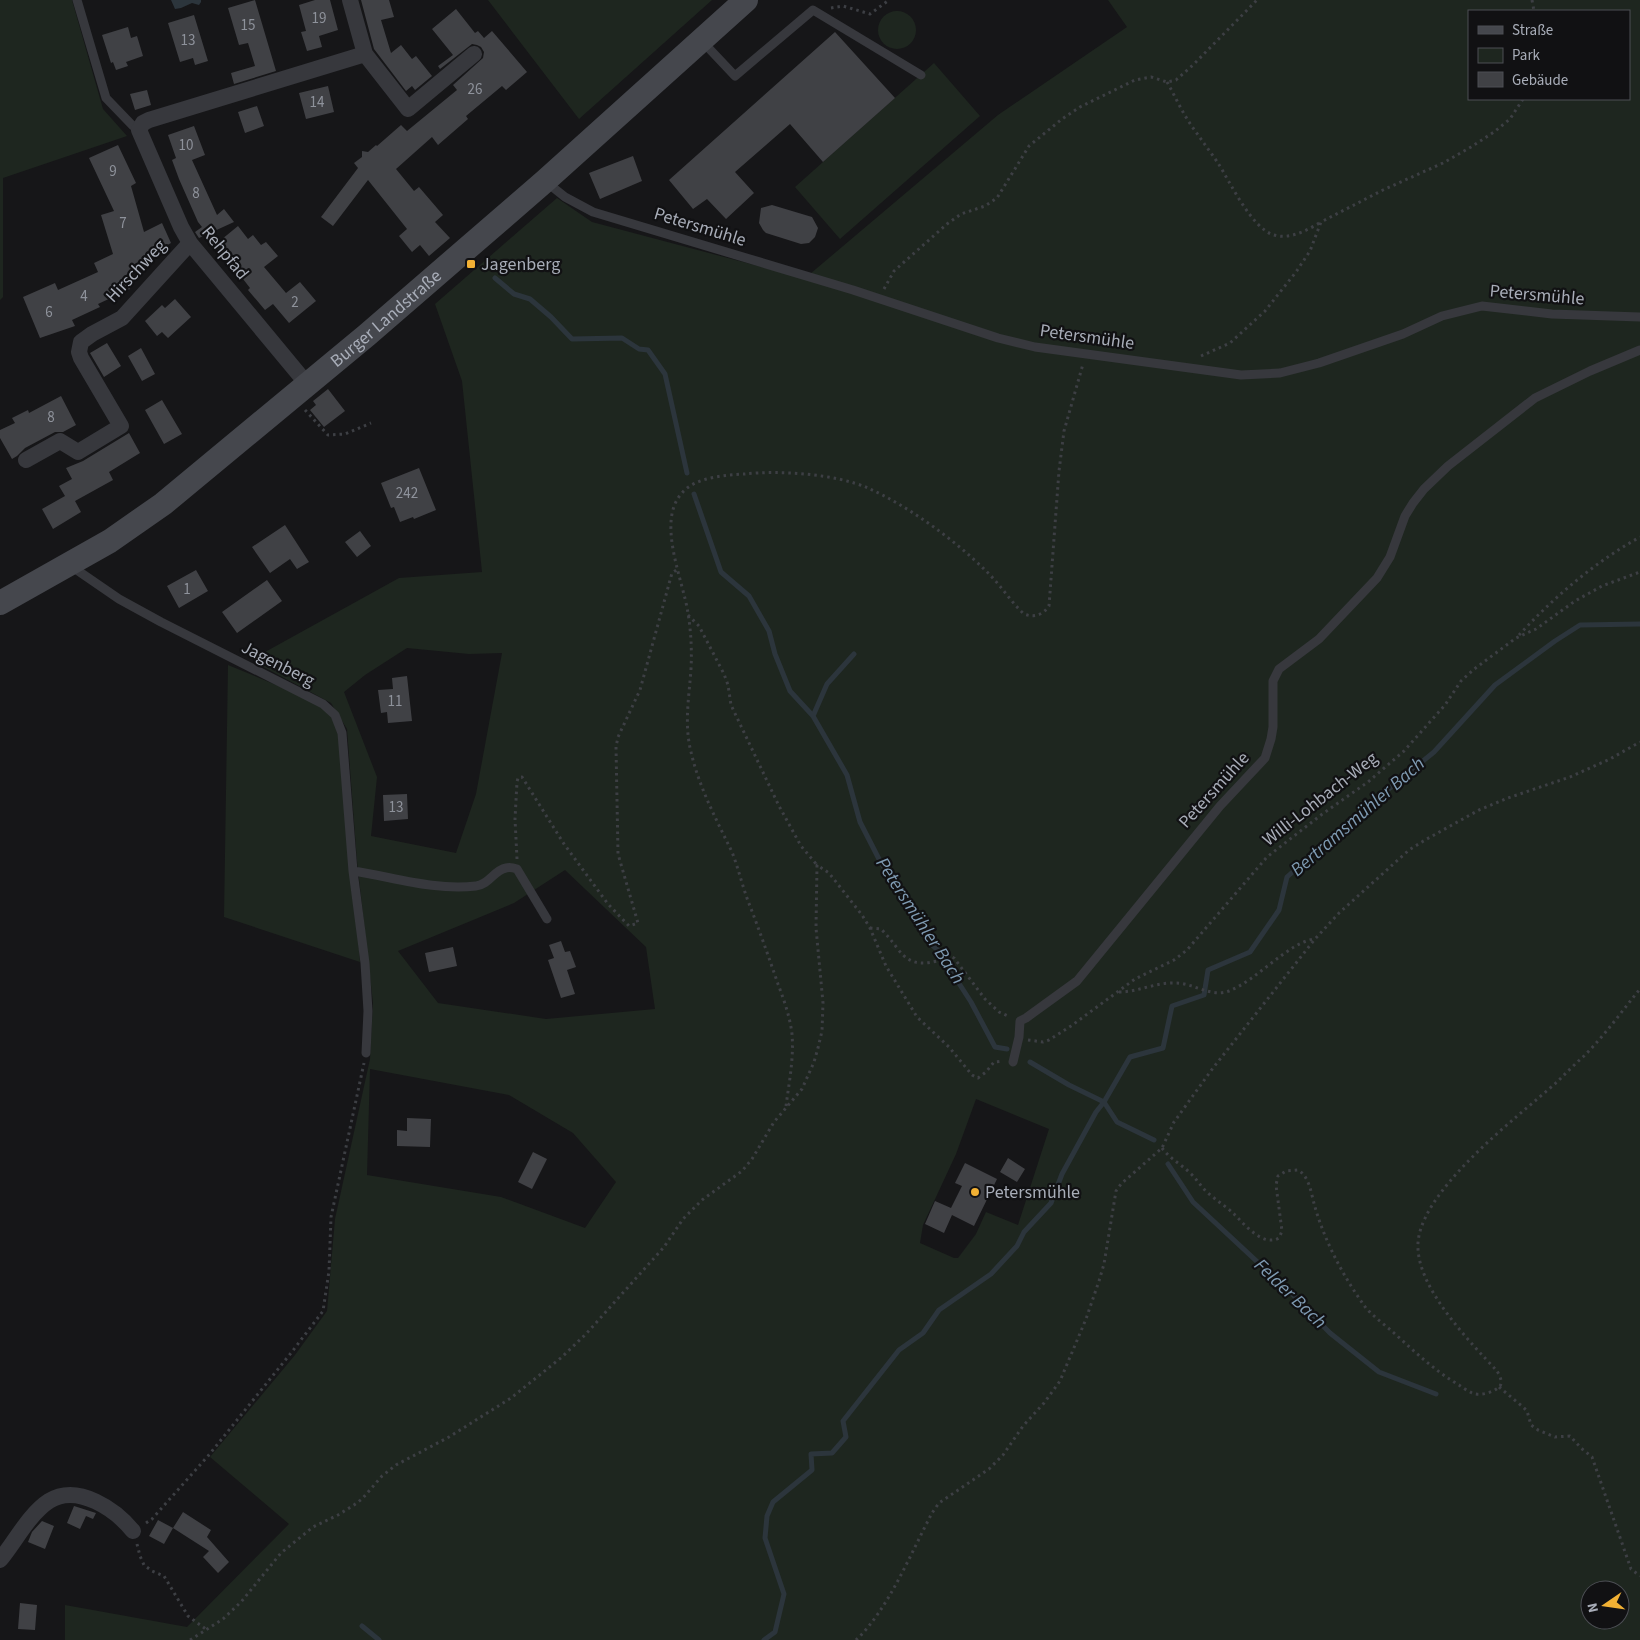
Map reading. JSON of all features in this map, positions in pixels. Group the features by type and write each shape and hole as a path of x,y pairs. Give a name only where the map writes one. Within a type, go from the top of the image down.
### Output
{"main road":[{"name":"Burger Landstraße","path":"0,604 110,541 163,504 304,394 367,335 545,181 746,0"}],"street":[{"path":"350,0 365,54 408,109 474,54"},
{"path":"139,130 143,123 149,120 365,54"},
{"name":"Rehpfad","path":"139,130 180,227 190,243 304,394"},
{"name":"Hirschweg","path":"26,460 60,441 78,452 121,426 82,358 79,346 81,342 92,334 122,318 190,243"},
{"path":"0,1560 30,1519 49,1501 56,1498 69,1496 83,1497 99,1502 124,1520 133,1531"}],"lane":[{"name":"Rehpfad","path":"77,0 102,91 113,106 139,130"},
{"path":"702,41 736,76 813,10 921,75"},
{"name":"Petersmühle","path":"545,181 565,197 593,212 878,298 998,338 1035,347 1241,375 1287,371 1319,363 1386,341 1452,313 1482,306 1552,314 1640,317"},
{"name":"Petersmühle","path":"1020,1021 1077,981 1195,835 1265,758 1270,745 1273,727 1273,681 1279,668 1319,639 1377,578 1390,557 1405,516 1424,489 1448,466 1535,398 1590,371 1640,350"},
{"name":"Jagenberg","path":"69,565 119,599 322,704 335,715 342,733 353,871 365,963 368,1002 366,1053"},
{"path":"353,871 410,882 457,887 478,886 484,884 499,871 506,868 517,869 547,919"},
{"path":"1013,1062 1020,1021"}],"path":[{"path":"813,10 842,6 870,14 889,0"},
{"path":"878,298 894,271 936,233 961,214 985,206 997,198 1029,146 1062,119 1088,103 1135,80 1152,77 1167,82 1176,80 1257,0"},
{"path":"1167,82 1191,125 1252,217 1264,231 1275,236 1298,233 1471,147 1510,119 1522,100"},
{"path":"1174,366 1230,343 1265,311 1310,251 1321,222"},
{"path":"786,1106 791,1073 792,1036 782,997 732,854 712,814 691,755 687,736 686,715 692,651 688,615 673,548 670,526 672,512 682,492 691,486 702,481 730,475 766,472 847,481 866,488 898,505 934,528 970,555 1000,585 1017,608 1024,614 1029,616 1041,614 1049,606 1058,481 1064,431 1085,354"},
{"path":"304,394 328,435 345,434 371,424"},
{"path":"1516,638 1565,590 1608,557 1640,537"},
{"path":"517,869 515,819 517,782 518,778 522,777 564,844 608,904 629,926 638,923 618,854 616,747 618,737 640,690 672,573 678,569"},
{"name":"Willi-Lohbach-Weg","path":"1018,1036 1036,1042 1049,1040 1135,979 1174,960 1188,950 1266,857 1360,788 1404,751 1445,705 1461,681 1473,670 1516,638 1536,628 1575,601 1602,586 1640,572"},
{"path":"688,615 699,626 724,674 731,705 779,806 801,846 817,865 830,873 836,883 847,894 870,928 886,966 917,1016 949,1047 972,1075 978,1078 994,1062 1013,1062"},
{"path":"856,1640 871,1626 939,1503 989,1469 1003,1455 1023,1426 1044,1403 1060,1381 1100,1281 1116,1191 1121,1184 1162,1148 1174,1122 1213,1068 1314,939 1339,913 1409,850 1425,840 1479,810 1570,777 1610,759 1640,742"},
{"path":"190,1640 223,1619 241,1602 292,1542 313,1527 354,1505 362,1499 382,1476 396,1465 449,1437 511,1398 562,1357 586,1334 664,1246 683,1219 702,1200 742,1171 752,1159 774,1122 802,1089 814,1062 822,1031 823,1003 816,928 817,865"},
{"path":"870,928 881,930 902,954 916,963 954,958 990,1004 999,1012 1020,1021"},
{"path":"1119,992 1131,992 1175,983 1224,993 1260,974 1293,947 1306,940 1314,939"},
{"path":"1162,1148 1190,1172 1206,1192 1235,1214 1243,1224 1259,1236 1269,1240 1279,1238 1282,1231 1276,1185 1278,1176 1286,1171 1298,1170 1304,1174 1328,1241 1345,1275 1367,1309 1420,1358 1444,1376 1473,1393 1483,1394 1499,1387 1501,1381 1497,1371 1458,1327 1426,1278 1420,1264 1418,1252 1417,1242 1420,1227 1431,1207 1458,1173 1491,1139 1557,1082 1598,1042 1640,989"},
{"path":"206,1630 188,1616 164,1576 144,1565 133,1531 152,1519 208,1456 323,1311 329,1271 331,1217 366,1053"},
{"path":"1499,1387 1527,1411 1531,1425 1556,1437 1570,1436 1577,1445 1592,1457 1631,1569 1640,1576"}],"green space":[{"path":"0,0 72,0 103,109 127,136 3,178 3,297 0,300"},
{"path":"488,0 712,0 579,119"},
{"path":"1108,0 1640,0 1640,1640 65,1640 65,1605 187,1627 289,1524 210,1457 295,1355 327,1311 335,1219 370,1059 373,1003 357,861 347,729 331,703 256,663 256,657 399,578 482,572 462,381 435,304 557,198 592,222 807,279 810,274 998,115 1127,27","holes":["407,648 469,654 502,653 476,794 456,853 371,836 377,777 344,692 365,675","565,870 646,947 655,1009 546,1019 438,1003 398,951 514,903","370,1069 509,1095 573,1133 616,1182 585,1228 501,1197 367,1175","976,1099 1049,1129 1018,1225 986,1212 976,1234 958,1258 954,1258 920,1243 923,1225 956,1154"]},
{"path":"897,11 911,16 916,30 911,44 897,49 883,44 878,30 883,16"},
{"path":"934,63 980,116 840,239 795,187"},
{"path":"228,665 322,704 342,733 360,962 224,917"}],"shaded area":[{"path":"171,0 201,0 201,2 199,5 192,3 175,9"}],"building":[{"path":"255,0 276,71 234,84 231,73 255,66 248,43 239,45 228,8"},
{"path":"315,0 330,0 338,30 319,36 322,47 307,51 301,32 306,31 299,5"},
{"path":"361,0 389,0 394,17 381,20 391,53 401,45 412,59 416,56 432,76 415,90 412,86 406,91 374,49"},
{"path":"456,9 475,33 478,31 484,38 492,31 527,72 506,90 502,86 466,116 468,119 438,145 432,137 396,169 414,191 419,187 443,215 435,222 450,238 429,256 420,245 412,252 399,236 407,229 368,180 333,226 321,217 358,168 354,163 362,157 362,151 368,152 377,146 401,125 407,131 457,90 453,85 483,58 484,52 481,47 472,44 440,69 438,66 453,55 432,29"},
{"path":"194,15 208,61 195,65 193,58 180,62 168,23"},
{"path":"128,27 131,38 137,36 143,56 126,62 128,66 116,70 113,62 111,63 102,35"},
{"path":"835,32 895,98 823,162 790,124 735,172 754,193 726,219 707,199 693,209 669,180"},
{"path":"328,86 334,112 306,119 299,93"},
{"path":"147,90 151,105 135,110 130,94"},
{"path":"257,106 264,126 245,133 238,112"},
{"path":"194,126 205,155 192,160 217,215 224,209 234,222 199,238 195,232 202,227 179,179 172,160 176,158 168,135"},
{"path":"118,145 136,183 131,186 144,232 162,223 171,243 160,249 162,254 135,267 136,270 124,276 130,289 98,304 100,307 72,320 75,326 40,338 23,297 55,283 58,290 98,272 94,263 113,254 101,215 114,211 89,158"},
{"path":"633,156 642,181 600,199 589,173"},
{"path":"772,205 812,217 818,228 815,237 809,243 801,244 766,233 759,223 761,208"},
{"path":"238,226 248,239 253,235 261,245 266,242 278,256 264,267 286,293 300,282 316,301 289,323 273,304 265,310 248,290 250,288 216,244"},
{"path":"175,299 191,317 168,338 162,332 157,336 145,321 162,305 165,308"},
{"path":"107,343 121,366 104,377 90,353"},
{"path":"141,348 155,374 142,381 128,356"},
{"path":"328,389 345,411 324,427 310,410 316,405 313,401"},
{"path":"61,396 76,425 63,432 55,432 25,448 12,459 0,438 0,430 15,423 12,418 28,410 29,413"},
{"path":"162,400 182,434 164,444 145,410"},
{"path":"129,433 140,453 109,472 113,480 75,501 81,512 53,529 42,509 65,496 59,486 72,479 66,468 83,461"},
{"path":"419,468 436,510 414,519 413,517 400,522 394,507 391,508 381,483"},
{"path":"285,525 309,562 297,569 290,559 270,573 252,547"},
{"path":"360,531 371,546 357,557 345,542"},
{"path":"196,570 208,591 179,608 167,586"},
{"path":"267,580 282,601 237,633 222,612"},
{"path":"407,676 412,721 388,723 387,712 381,713 378,690 393,689 392,678"},
{"path":"407,794 408,819 384,821 383,795"},
{"path":"561,941 565,952 570,951 576,967 567,970 575,994 561,998 548,960 554,958 549,945"},
{"path":"453,947 457,966 429,972 425,953"},
{"path":"407,1118 431,1119 430,1147 397,1146 397,1130 407,1131"},
{"path":"533,1152 547,1159 532,1189 518,1182"},
{"path":"1008,1158 1025,1169 1017,1182 1000,1172"},
{"path":"965,1163 997,1179 974,1226 952,1215 944,1233 925,1224 935,1201 951,1208 962,1186 955,1183"},
{"path":"74,1506 96,1513 93,1519 86,1516 80,1529 67,1523"},
{"path":"183,1512 211,1530 207,1537 229,1562 218,1573 203,1557 209,1551 173,1528"},
{"path":"158,1520 173,1528 164,1544 149,1536"},
{"path":"42,1521 54,1526 45,1549 28,1542 32,1532"},
{"path":"20,1603 37,1605 35,1630 18,1629"}],"waterway":[{"name":"Petersmühler Bach","path":"495,278 514,294 530,299 572,339 622,338 639,349 648,350 665,374 687,473"},
{"name":"Petersmühler Bach","path":"694,494 721,572 749,596 769,631 775,654 790,691 813,716 847,775 860,822 881,863 914,912 931,944 947,958 953,974 971,1002 995,1047 1007,1049"},
{"name":"Bertramsmühler Bach","path":"764,1640 775,1632 784,1594 765,1538 767,1516 773,1502 812,1470 811,1454 832,1453 846,1437 843,1421 899,1350 923,1333 939,1310 991,1274 1017,1246 1024,1232 1051,1203 1062,1174 1096,1112 1104,1102 1130,1057 1163,1048 1172,1006 1204,995 1208,970 1250,952 1279,910 1287,877 1352,819 1434,752 1495,685 1580,625 1640,624"},
{"path":"813,716 827,684 854,654"},
{"name":"Petersmühler Bach","path":"1030,1062 1069,1085 1104,1102 1117,1122 1154,1140"},
{"name":"Felder Bach","path":"1168,1164 1193,1202 1293,1295 1330,1333 1379,1372 1436,1394"},
{"path":"362,1626 379,1640"}],"place":[{"name":"Jagenberg","path":"471,264"},
{"name":"Petersmühle","path":"975,1192"}]}
